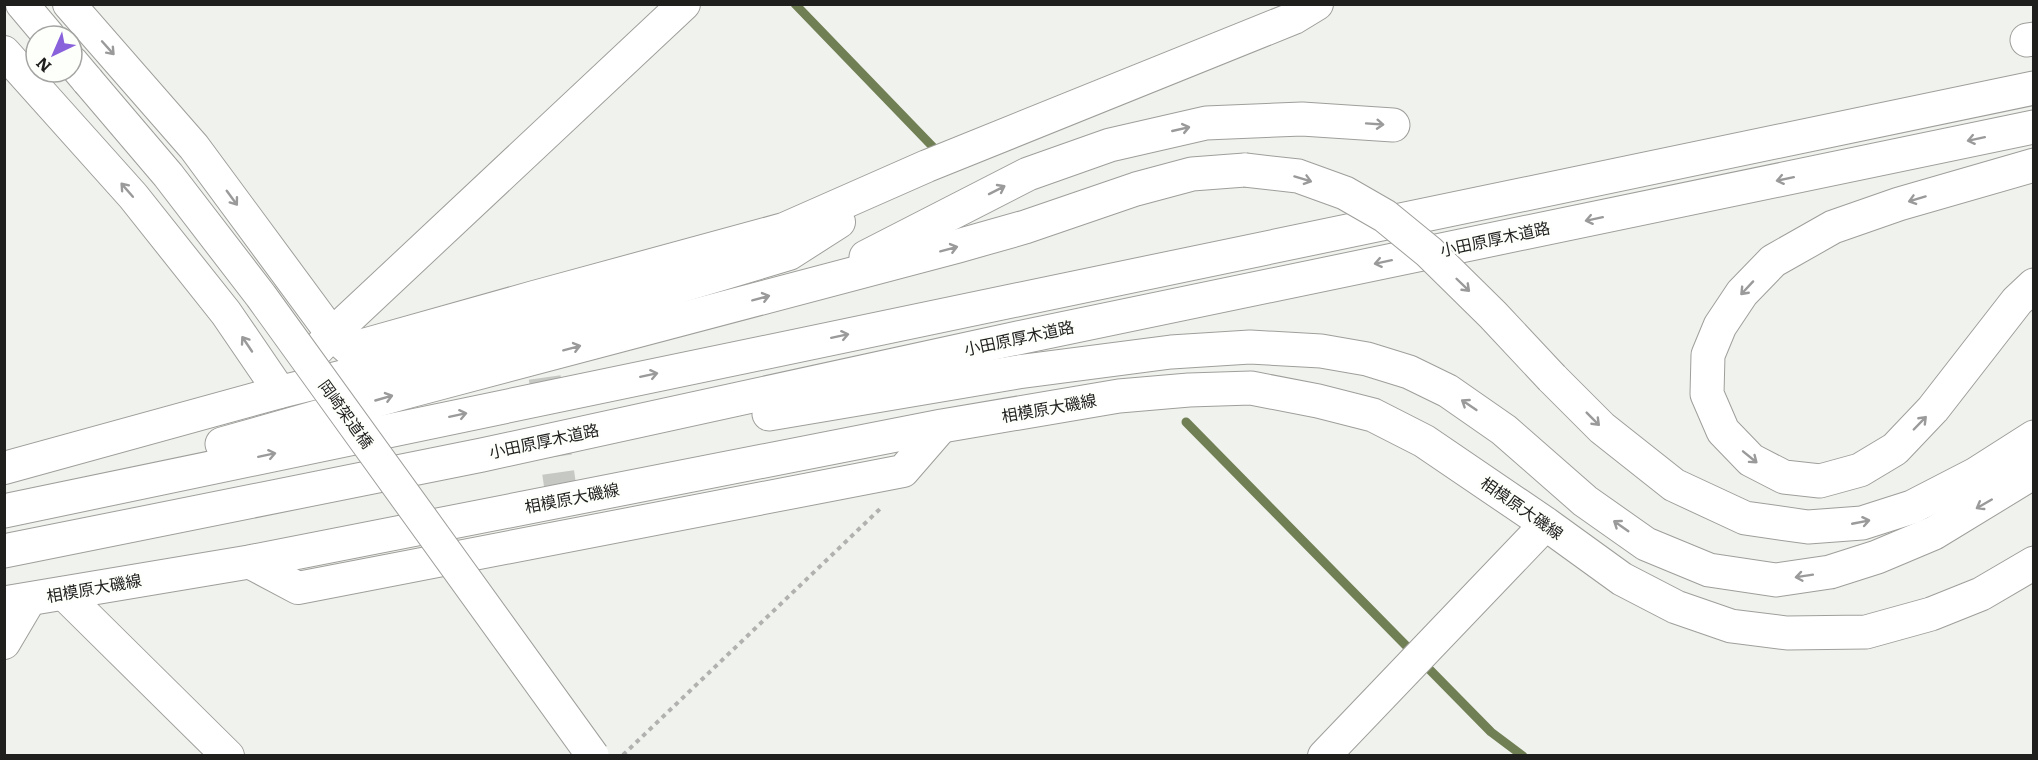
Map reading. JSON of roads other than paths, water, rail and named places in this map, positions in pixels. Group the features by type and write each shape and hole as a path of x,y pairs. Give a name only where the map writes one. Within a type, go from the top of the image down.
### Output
{"main road":[{"path":"4,509 2034,88"},
{"path":"814,284 1028,174 1110,145 1206,123 1302,119 1393,125"},
{"name":"小田原厚木道路","path":"4,551 482,455 1008,340 2034,127"},
{"path":"2034,165 1899,204 1833,227 1773,261 1742,293 1720,326 1707,355 1707,394 1723,431 1751,460 1784,477 1820,481 1860,470 1895,449 1933,409 2018,301 2034,285"},
{"path":"4,509 402,393 958,246 1136,189 1192,174 1245,170 1298,176 1345,193 1385,216 1429,252 1461,283 1602,428 1674,485 1744,518 1808,527 1862,523 1912,507 1976,474 2034,437"},
{"path":"482,455 717,423 1029,370 1171,352 1250,346 1321,351 1367,359 1409,372 1448,391 1504,430 1585,501 1646,544 1709,570 1776,580 1830,572 1877,557 1934,533 2034,472"},
{"name":"相模原大磯線","path":"17,601 249,562 942,426 1119,396 1251,388 1318,401 1372,415 1424,441 1622,579 1676,607 1731,626 1787,633 1866,632 1931,614 1981,594 2034,563"}],"street":[{"path":"22,4 39,24"},
{"path":"69,4 194,147 332,334 349,349 784,229 927,166 1294,18 1317,4"},
{"path":"280,392 332,334 684,4"},
{"path":"4,52 133,196 226,314 280,392"},
{"name":"岡崎架道橋","path":"84,77 168,175 261,296 593,756"},
{"path":"4,468 280,392 561,322 789,254 927,166"},
{"path":"249,562 298,588 903,471 942,426"},
{"path":"1324,756 1546,524"},
{"path":"63,593 228,756"},
{"path":"4,643 17,601"}],"waterway":[{"path":"795,4 933,147"},
{"path":"1186,422 1491,732 1523,756"}],"tunnel":[{"path":"538,330 567,535"}]}
